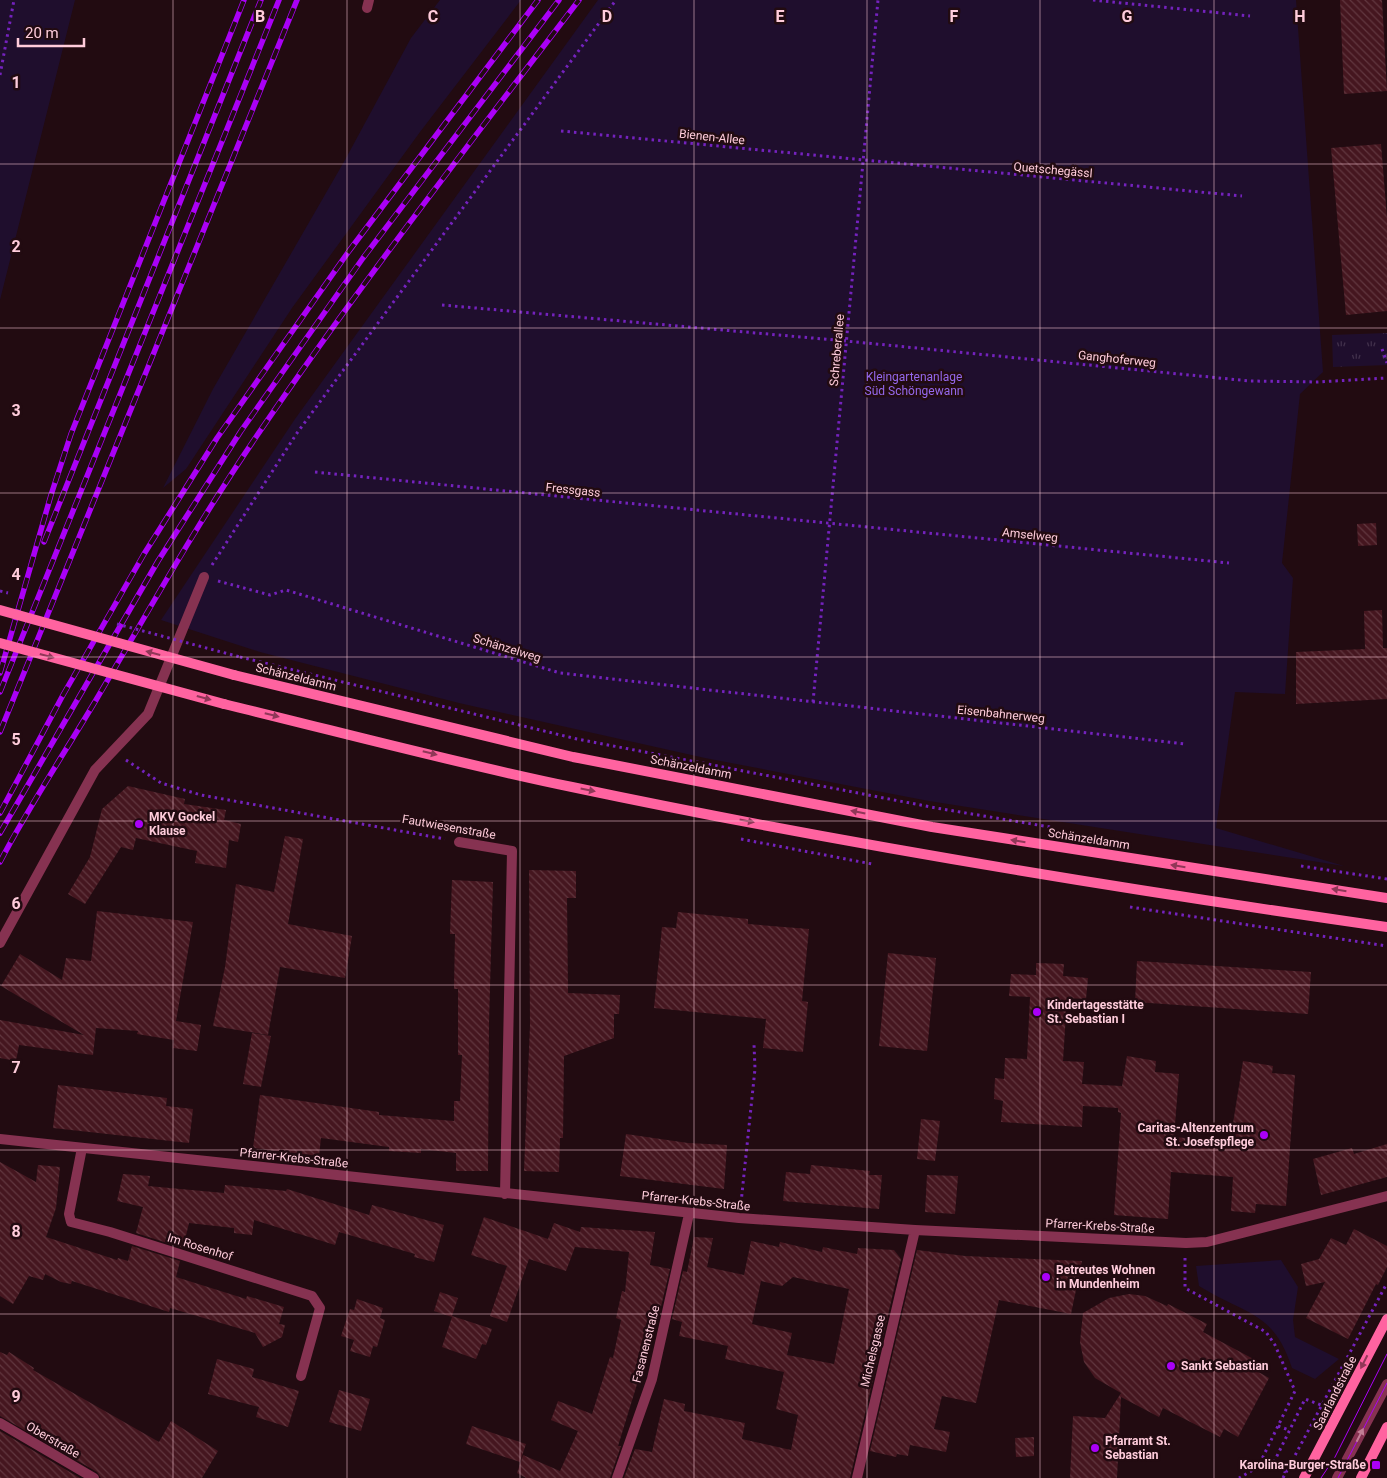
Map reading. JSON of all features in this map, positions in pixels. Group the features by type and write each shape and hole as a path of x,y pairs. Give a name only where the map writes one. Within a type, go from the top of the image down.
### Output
{"main road":[{"name":"Schänzeldamm","path":"0,610 234,675 573,757 883,818 1387,898"},
{"path":"0,643 224,704 570,787 925,856 1170,896 1387,927"},
{"name":"Saarlandstraße","path":"1304,1478 1387,1319"},
{"path":"1361,1478 1387,1427"}],"street":[{"path":"0,943 95,770 148,714 204,577"},
{"name":"Fautwiesenstraße","path":"459,842 512,850 505,1194"},
{"name":"Pfarrer-Krebs-Straße","path":"0,1139 689,1214 915,1230 1186,1243 1207,1242 1387,1196"},
{"name":"Im Rosenhof","path":"82,1148 69,1214 71,1222 174,1252 312,1296 317,1300 320,1308 301,1376"},
{"name":"Fasanenstraße","path":"616,1478 652,1379 689,1214"},
{"name":"Michelsgasse","path":"857,1478 915,1230"},
{"path":"1337,1478 1387,1384"},
{"name":"Oberstraße","path":"0,1423 94,1478"}],"path":[{"path":"0,75 14,0"},
{"path":"204,577 297,433 616,0"},
{"name":"Schreberallee","path":"813,702 878,0"},
{"path":"1093,0 1250,16"},
{"name":"Bienen-Allee","path":"561,130 862,160"},
{"name":"Quetschegässl","path":"862,160 1242,196"},
{"name":"Ganghoferweg","path":"442,305 846,341 1250,381 1318,382 1387,378"},
{"path":"1382,349 1387,363"},
{"name":"Fressgass","path":"315,472 829,524"},
{"name":"Amselweg","path":"829,524 1229,563"},
{"name":"Schänzelweg","path":"204,577 270,595 286,590 560,673 813,702"},
{"path":"0,591 17,596"},
{"path":"109,621 240,657 577,739 936,808 1053,827"},
{"name":"Eisenbahnerweg","path":"813,702 1186,744"},
{"name":"Fautwiesenstraße","path":"113,751 161,783 201,795 459,842"},
{"path":"1292,865 1387,878"},
{"path":"739,1218 755,1069 754,1044"},
{"path":"1186,1243 1185,1288 1266,1332 1275,1345 1295,1391 1258,1467 1239,1478"},
{"path":"1283,1478 1387,1283"},
{"path":"1286,1472 1272,1466 1305,1399 1321,1405"},
{"path":"1278,1426 1289,1430"}],"green space":[{"path":"0,0 75,0 0,300"},
{"path":"440,0 521,0 420,132 292,308 186,469 163,488 213,389 345,160 411,38"},
{"name":"Kleingartenanlage Süd Schöngewann","path":"598,0 1296,0 1323,372 1300,394 1282,563 1293,578 1285,694 1235,692 1216,828 1344,866 929,801 705,758 459,703 260,652 161,620 295,419"},
{"path":"1387,333 1387,365 1333,367 1332,335"},
{"path":"1281,1260 1298,1287 1293,1320 1295,1337 1339,1359 1315,1379 1292,1368 1276,1335 1266,1324 1244,1309 1199,1286 1196,1266"}],"building":[{"path":"1340,0 1382,0 1387,91 1344,94"},
{"path":"1381,144 1387,218 1387,311 1346,315 1331,148"},
{"path":"1376,523 1377,545 1358,546 1357,524"},
{"path":"1382,610 1383,648 1387,648 1387,699 1296,704 1296,652 1365,649 1364,611"},
{"path":"128,786 185,799 184,804 226,810 224,820 241,824 238,842 229,840 226,868 195,863 197,851 136,838 133,850 121,847 85,904 68,894 90,857 102,809"},
{"path":"285,836 303,839 288,924 352,936 345,978 280,967 268,1035 213,1026 225,967 236,884 274,892"},
{"path":"529,870 576,871 576,898 567,898 568,993 620,995 619,1014 614,1014 614,1038 564,1056 563,1138 560,1138 559,1172 524,1171 530,1025"},
{"path":"452,880 493,882 489,1023 488,1171 456,1171 456,1153 421,1149 421,1153 389,1151 389,1147 321,1138 319,1156 253,1148 260,1095 379,1112 379,1115 454,1121 454,1101 460,1101 462,1055 458,1055 458,989 454,989 455,934 450,934"},
{"path":"97,911 193,922 176,1021 201,1025 197,1051 173,1048 174,1040 137,1034 138,1031 96,1028 93,1055 19,1045 16,1061 0,1058 0,1020 84,1035 1,986 20,954 62,980 66,958 91,961"},
{"path":"678,912 748,919 748,924 809,929 802,1001 808,1002 803,1052 763,1048 766,1019 654,1008 662,927 676,928"},
{"path":"888,953 936,958 927,1051 879,1046"},
{"path":"1137,961 1311,972 1308,1014 1135,1002"},
{"name":"Caritas-Altenzentrum St. Josefspflege","path":"1036,963 1064,964 1063,976 1088,978 1086,999 1067,998 1063,1061 1084,1062 1082,1084 1122,1086 1127,1056 1156,1061 1155,1072 1179,1074 1174,1137 1230,1142 1243,1061 1273,1066 1272,1073 1295,1075 1286,1206 1256,1204 1255,1213 1231,1211 1233,1177 1171,1172 1168,1219 1114,1215 1121,1113 1118,1112 1118,1108 1083,1106 1082,1127 1001,1122 1003,1101 994,1099 995,1078 1004,1079 1005,1058 1027,1059 1030,997 1009,996 1011,974 1036,975"},
{"path":"252,1033 271,1036 261,1087 243,1084"},
{"path":"58,1085 167,1098 166,1106 193,1109 189,1143 53,1128"},
{"path":"921,1119 940,1121 935,1161 917,1159"},
{"path":"626,1134 688,1143 727,1145 724,1189 620,1176"},
{"path":"1387,1144 1387,1177 1321,1195 1313,1159 1352,1148 1354,1154"},
{"path":"0,1162 36,1182 38,1165 60,1167 56,1208 46,1237 117,1260 118,1258 128,1261 132,1246 180,1261 176,1277 246,1299 247,1296 284,1307 279,1324 285,1325 282,1337 263,1347 255,1333 170,1308 169,1312 72,1281 71,1284 61,1282 45,1274 43,1280 29,1276 13,1304 0,1296"},
{"path":"811,1165 870,1171 869,1175 882,1175 879,1209 783,1201 786,1172 810,1174"},
{"path":"123,1174 150,1176 148,1186 224,1193 225,1185 286,1191 287,1189 369,1215 372,1205 444,1225 434,1262 414,1257 415,1254 339,1232 335,1245 254,1220 252,1235 234,1233 234,1228 189,1223 183,1248 136,1233 143,1207 117,1201"},
{"path":"927,1175 958,1176 955,1214 925,1212"},
{"path":"484,1217 548,1239 554,1223 580,1232 581,1227 655,1232 650,1265 670,1269 659,1315 653,1331 649,1330 638,1381 618,1446 621,1446 610,1478 526,1478 517,1473 523,1455 560,1471 578,1431 551,1420 558,1401 592,1414 610,1357 613,1358 621,1320 616,1318 622,1291 625,1292 629,1252 575,1247 566,1271 529,1259 507,1322 490,1316 507,1266 471,1255"},
{"path":"1354,1229 1387,1246 1387,1267 1378,1285 1376,1284 1348,1339 1306,1318 1325,1282 1306,1286 1301,1264 1319,1259 1331,1238 1346,1245"},
{"path":"694,1237 713,1238 707,1267 744,1275 751,1241 779,1247 780,1242 822,1252 823,1247 857,1254 858,1248 894,1250 901,1259 850,1478 624,1478 635,1449 652,1452 664,1399 685,1404 684,1411 745,1423 742,1439 791,1450 798,1415 776,1409 784,1372 725,1359 728,1346 679,1336 682,1322 672,1319 683,1271 687,1272","holes":["793,1277 849,1289 834,1364 787,1355 792,1333 752,1324 761,1281 782,1286"]},
{"path":"917,1250 965,1256 1082,1261 1071,1314 999,1300 976,1403 942,1396 934,1429 950,1432 946,1452 910,1445 908,1456 897,1454 896,1457 870,1451"},
{"path":"440,1292 458,1298 452,1316 492,1329 486,1345 482,1344 476,1359 442,1347 452,1317 434,1311"},
{"name":"Sankt Sebastian","path":"1129,1294 1145,1296 1167,1306 1168,1304 1207,1324 1203,1332 1259,1362 1255,1370 1269,1378 1238,1437 1224,1429 1220,1437 1163,1408 1159,1417 1121,1397 1117,1478 1070,1478 1073,1416 1105,1418 1121,1393 1095,1378 1084,1362 1080,1342 1083,1313 1109,1298"},
{"path":"357,1299 383,1308 380,1318 385,1320 377,1347 373,1346 370,1357 350,1351 354,1340 341,1336 350,1309 354,1310"},
{"path":"0,1352 7,1355 9,1352 34,1368 33,1370 159,1442 171,1421 218,1451 202,1478 101,1478 97,1472 0,1416"},
{"path":"217,1359 254,1369 252,1377 299,1391 288,1427 256,1417 259,1407 208,1394"},
{"path":"339,1390 370,1399 361,1431 329,1422"},
{"path":"472,1426 526,1444 520,1462 466,1444"},
{"path":"0,1431 80,1478 0,1478"},
{"path":"1034,1437 1034,1456 1016,1457 1015,1438"}],"tram line":[{"path":"1321,1478 1335,1457 1387,1354"},
{"path":"1338,1478 1387,1383"}],"railway":[{"path":"0,673 51,495 71,434 244,0"},
{"path":"44,542 261,0"},
{"path":"0,692 279,0"},
{"path":"0,732 297,0"},
{"path":"0,813 63,695 144,554 217,438 349,251 538,0"},
{"path":"0,833 158,561 241,431 363,258 559,0"},
{"path":"0,862 194,534 256,437 374,271 579,0"}],"place":[{"name":"MKV Gockel Klause","path":"139,824"},
{"name":"Kindertagesstätte St. Sebastian I","path":"1037,1012"},
{"name":"Caritas-Altenzentrum St. Josefspflege","path":"1264,1135"},
{"name":"Betreutes Wohnen in Mundenheim","path":"1046,1277"},
{"name":"Sankt Sebastian","path":"1171,1366"},
{"name":"Pfarramt St. Sebastian","path":"1095,1448"},
{"name":"Karolina-Burger-Straße","path":"1376,1465"}]}
